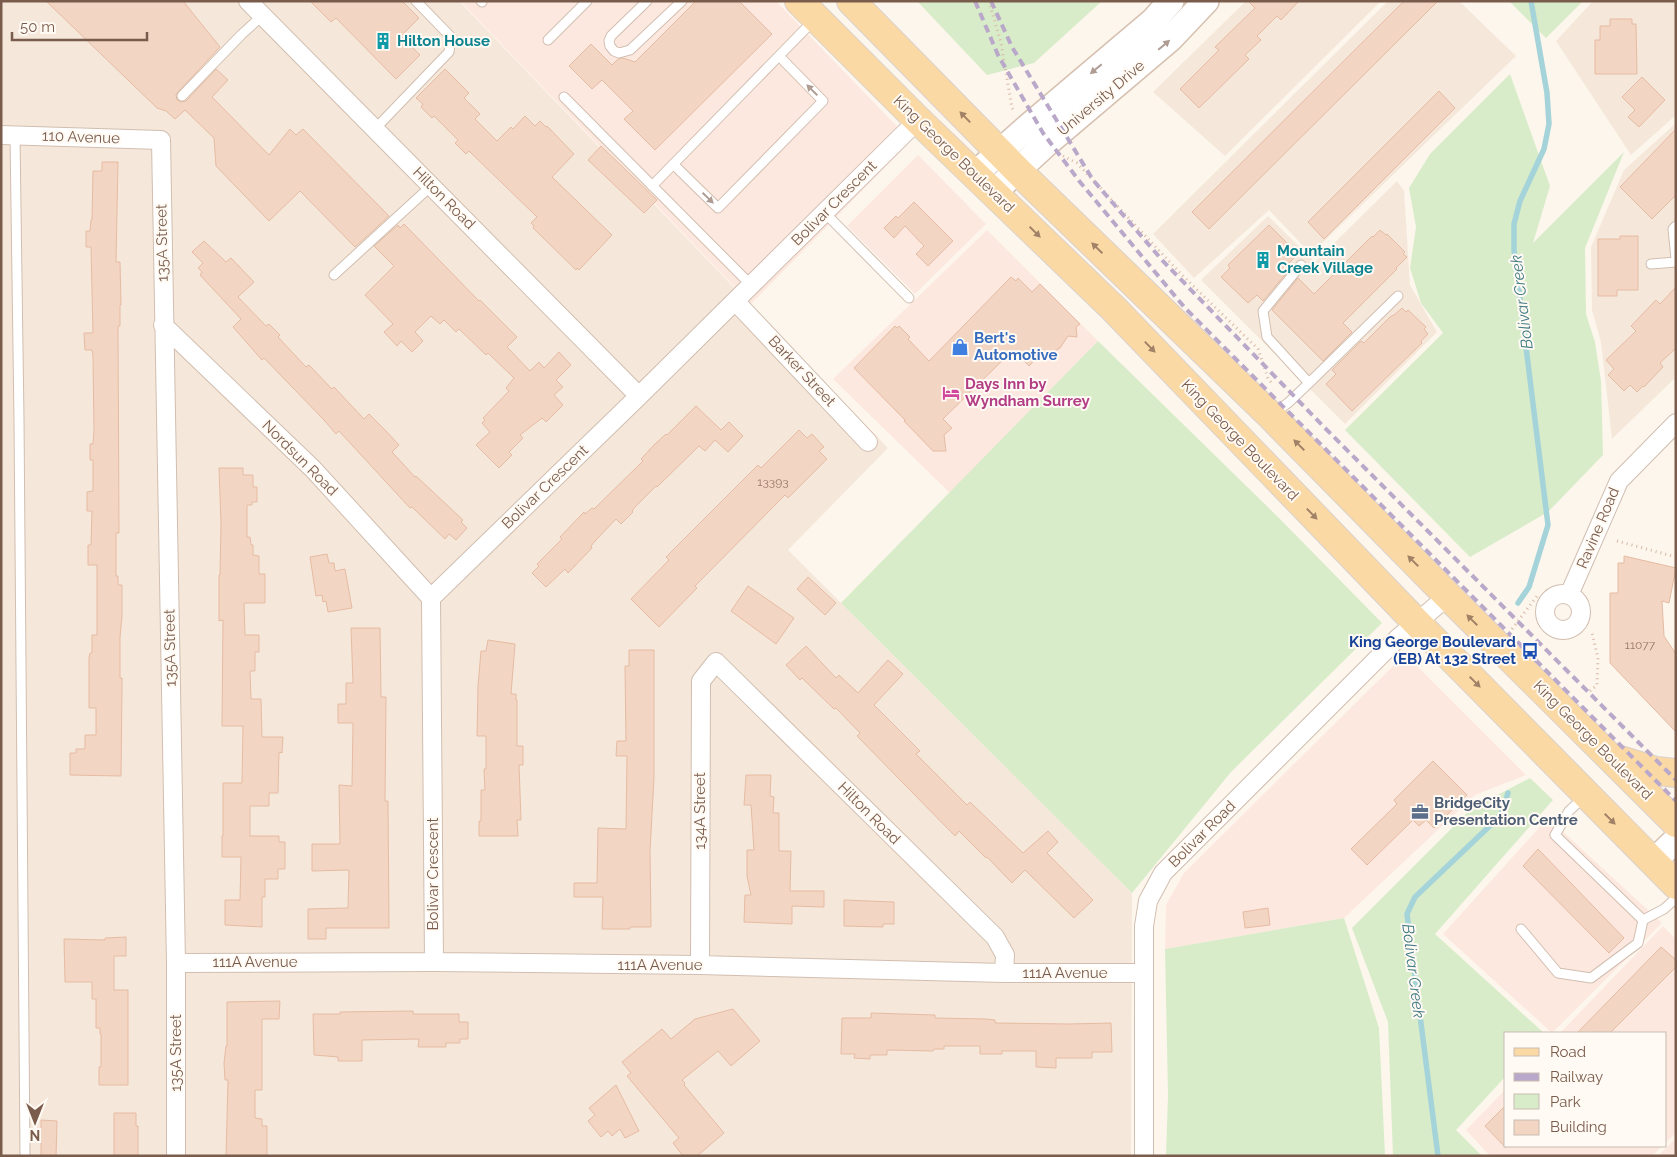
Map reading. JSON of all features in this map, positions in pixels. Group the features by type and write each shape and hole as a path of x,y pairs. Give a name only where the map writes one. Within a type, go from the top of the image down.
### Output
{"main road":[{"name":"King George Boulevard","path":"851,1 1009,161 1279,409 1448,596 1676,823"},
{"name":"University Drive","path":"984,183 1153,21 1171,1"},
{"name":"University Drive","path":"1009,161 1171,38 1206,1"},
{"name":"King George Boulevard","path":"807,10 1114,309 1416,622 1676,885"},
{"path":"1607,755 1656,771 1676,773"},
{"path":"1653,862 1676,840"}],"street":[{"name":"Hilton Road","path":"248,1 639,396"},
{"name":"Bolivar Crescent","path":"434,962 431,598 639,396 918,120"},
{"name":"110 Avenue","path":"8,134 161,140"},
{"name":"135A Street","path":"161,140 176,963 176,1156"},
{"name":"Barker Street","path":"735,301 868,442"},
{"name":"Nordsun Road","path":"163,325 313,468 431,598"},
{"name":"Ravine Road","path":"1569,595 1619,481 1676,423"},
{"path":"1558,595 1569,595 1578,603 1581,614 1575,625 1570,629 1558,629 1549,623 1544,602 1558,595"},
{"name":"Bolivar Road","path":"1144,1156 1144,926 1148,901 1163,872 1416,622 1448,596"},
{"name":"Hilton Road","path":"716,662 995,937 1005,955 1004,972"},
{"name":"134A Street","path":"700,965 701,682 716,662"},
{"name":"111A Avenue","path":"176,963 434,962 700,965 1144,974"}],"lane":[{"path":"375,129 449,52 451,38 416,1"},
{"path":"548,40 586,1"},
{"path":"647,1 611,36 609,41 614,51 619,53 630,50 682,1"},
{"path":"652,186 779,56 807,10"},
{"path":"182,96 262,16"},
{"path":"673,164 718,208 823,101 779,56"},
{"path":"564,97 751,285"},
{"path":"8,134 20,440 25,1156"},
{"path":"334,275 431,186"},
{"path":"824,212 909,298"},
{"path":"1651,264 1676,260 1673,229 1676,226"},
{"path":"1301,265 1263,311 1267,337 1309,383"},
{"path":"1279,409 1309,383 1398,296"},
{"path":"1586,794 1569,811 1555,835 1643,920"},
{"path":"1521,929 1558,972 1591,978 1638,942 1643,920 1664,909 1676,898"}],"path":[{"path":"989,1 1001,43 1012,108 1017,113"},
{"path":"1066,156 1077,163 1182,275 1258,349 1279,409"},
{"path":"1617,541 1676,557"},
{"path":"1510,632 1537,596 1544,602"},
{"path":"1590,691 1597,685 1598,658 1592,633"}],"shaded area":[{"path":"1,1 459,1 888,448 788,550 1132,893 1131,1156 1,1156"},
{"path":"460,1 776,1 911,141 751,304"},
{"path":"1246,1 1381,1 1225,156 1153,92"},
{"path":"1388,1 1459,1 1516,56 1311,254 1269,210 1194,278 1153,234"},
{"path":"1593,1 1676,1 1676,115 1631,155 1556,41"},
{"path":"1676,123 1676,377 1612,439 1601,342 1592,310 1591,247 1624,170"},
{"path":"918,155 986,224 915,294 847,226"},
{"path":"1397,181 1404,191 1410,285 1437,332 1345,424 1201,280 1268,216 1315,262"},
{"path":"987,230 1098,341 950,493 833,379"},
{"path":"1405,654 1526,775 1475,795 1344,918 1165,949 1166,905 1184,873"},
{"path":"1548,818 1662,923 1553,1032 1443,934"},
{"path":"1663,926 1676,939 1676,1133 1667,1141 1667,1032 1561,1032"},
{"path":"1504,1091 1504,1147 1661,1147 1652,1156 1490,1156 1466,1130"},
{"path":"1676,1138 1676,1156 1658,1156"}],"green space":[{"path":"917,1 1102,1 1034,63 987,75"},
{"path":"1509,1 1583,1 1546,38"},
{"path":"1510,74 1550,186 1533,243 1624,152 1585,248 1586,314 1595,342 1601,381 1603,455 1548,512 1470,557 1345,430 1443,333 1421,303 1410,268 1416,227 1409,188 1430,154"},
{"path":"1098,341 1278,517 1382,623 1231,772 1132,893 841,603"},
{"path":"1530,778 1553,800 1435,934 1543,1032 1504,1032 1504,1078 1456,1130 1482,1156 1393,1156 1388,1022 1352,928 1471,809"},
{"path":"1344,918 1379,1028 1385,1156 1166,1156 1168,1095 1165,949"}],"building":[{"path":"46,1 183,1 220,47 178,92 176,95 177,100 181,102 186,101 216,69 228,80 212,97 269,155 290,129 296,135 303,129 389,216 355,247 300,191 269,221 216,166 214,138 185,110 175,119 166,111 157,108"},
{"name":"Hilton House","path":"310,1 402,1 419,18 401,36 420,55 396,79 336,18 331,22"},
{"path":"696,1 739,1 772,34 655,150 624,119 633,111 602,80 592,89 569,66 591,44 612,65 618,59 623,58 635,62"},
{"path":"1248,1 1299,1 1281,20 1277,16 1257,36 1261,40 1245,55 1249,59 1199,108 1180,89 1219,50 1215,47 1255,8"},
{"path":"1404,1 1438,1 1209,229 1192,212"},
{"path":"1610,19 1632,19 1632,24 1636,24 1637,74 1595,74 1595,40 1600,40 1600,26 1610,26"},
{"path":"445,69 469,93 464,98 480,114 475,119 497,141 511,127 513,129 525,116 535,126 540,121 547,126 574,154 552,177 612,235 579,270 577,268 576,270 533,228 534,226 531,223 537,217 469,151 466,154 455,143 458,140 434,116 432,118 421,107 423,104 416,98"},
{"path":"1642,77 1665,100 1639,127 1628,117 1635,110 1622,97"},
{"path":"1439,91 1455,108 1324,239 1308,222"},
{"path":"1676,129 1676,195 1652,219 1620,187"},
{"path":"601,146 657,200 644,213 588,160"},
{"path":"102,162 118,162 116,262 120,262 121,305 120,326 118,326 119,533 116,533 116,576 118,576 118,585 122,585 120,637 120,678 122,678 121,776 70,775 70,753 76,753 76,749 85,749 85,735 96,735 96,708 89,708 89,658 90,653 92,653 92,635 97,635 97,565 88,565 88,545 91,545 92,511 87,511 87,492 93,491 93,460 90,460 90,444 93,444 94,430 93,356 92,350 85,350 84,333 93,333 91,247 86,247 86,231 90,231 92,220 93,171 102,171"},
{"path":"914,202 953,241 928,266 916,254 924,246 905,226 894,238 884,228 896,216 898,218"},
{"path":"404,224 517,337 507,347 530,371 539,362 544,368 559,352 571,365 556,380 563,387 554,395 563,405 546,422 542,418 520,435 523,438 509,452 512,455 499,468 476,445 490,432 482,423 485,420 483,418 509,391 506,388 514,378 459,329 456,332 444,320 440,324 431,316 415,332 423,341 412,352 401,341 397,346 384,332 393,324 365,295 394,266 374,246 398,225 400,228"},
{"name":"Mountain Creek Village","path":"1269,225 1298,254 1286,266 1289,270 1263,301 1257,295 1248,303 1221,277 1230,268 1228,265"},
{"path":"1380,230 1387,234 1405,252 1403,254 1407,257 1343,323 1352,332 1323,361 1272,310 1298,278 1314,294"},
{"path":"1620,236 1638,236 1638,290 1617,290 1617,296 1598,296 1598,239 1620,239"},
{"path":"204,241 226,262 231,258 254,282 238,297 266,326 269,324 280,335 278,337 306,367 309,365 332,389 334,387 364,419 369,414 399,445 392,452 415,477 463,520 461,522 467,528 456,540 449,534 445,539 412,507 410,508 339,431 336,434 264,358 262,360 233,327 241,319 200,275 202,272 198,268 203,263 192,252"},
{"path":"1011,277 1016,281 1018,278 1032,292 1040,284 1080,324 1076,327 1077,337 1068,336 1060,348 1055,351 1044,351 1029,366 1013,350 943,419 952,428 944,435 946,451 933,451 854,368 895,326 897,328 899,326 910,337 908,339 929,361"},
{"path":"1676,287 1676,348 1660,363 1663,367 1644,387 1637,392 1630,385 1624,391 1608,375 1614,369 1606,360 1636,331 1631,326 1656,300 1660,304"},
{"path":"1402,308 1406,312 1408,310 1426,327 1424,329 1428,334 1421,341 1422,343 1352,411 1326,384 1336,374 1332,370 1361,341 1364,343 1390,317"},
{"path":"696,406 721,430 729,422 743,436 728,452 715,440 705,451 699,446 635,507 633,512 621,524 616,519 568,573 565,569 546,587 532,573 539,566 537,564 562,539 560,537 584,512 585,514 592,508 594,509 643,461 641,459 654,445 667,435"},
{"path":"799,430 807,438 812,434 824,447 819,451 827,459 788,498 785,495 695,586 697,588 659,627 631,599 669,560 666,557 758,465 761,468"},
{"path":"219,468 243,468 243,475 253,475 253,487 257,487 257,502 247,505 247,537 250,537 251,545 253,545 253,555 259,556 259,574 265,574 265,603 244,603 245,635 259,635 259,652 255,652 255,671 250,671 251,699 261,699 262,737 283,737 282,753 279,752 278,793 269,793 269,806 250,806 250,836 279,836 279,842 285,842 285,869 278,869 278,879 265,879 265,897 262,897 262,927 225,925 225,900 240,900 241,857 222,857 223,783 242,783 243,726 222,726 223,620 219,621 221,524"},
{"path":"327,554 329,563 334,563 335,571 345,569 352,608 328,612 326,601 323,602 322,595 316,596 310,557"},
{"path":"1624,556 1676,568 1669,603 1662,601 1664,636 1676,654 1676,732 1610,663 1610,593 1618,593 1618,563 1624,563"},
{"path":"808,577 836,603 825,615 797,589"},
{"path":"748,586 794,618 776,644 731,611"},
{"path":"351,628 380,628 381,697 386,697 385,801 388,801 389,928 326,928 326,939 308,939 308,909 348,908 349,870 312,871 312,844 340,844 339,785 352,786 353,723 338,723 338,704 346,704 346,683 353,683"},
{"path":"488,640 515,644 511,694 516,694 517,700 517,746 523,746 523,765 519,765 521,820 517,820 518,836 479,836 481,790 485,790 486,736 477,736 478,686 481,651 486,651"},
{"path":"806,646 836,678 839,675 858,693 888,660 903,674 874,705 920,751 916,754 967,805 970,802 1023,853 1048,831 1058,842 1047,853 1093,900 1074,918 1025,870 1012,883 959,831 955,836 857,736 860,733 836,708 834,709 802,678 800,680 786,665"},
{"path":"629,650 654,650 654,777 650,851 651,927 602,929 603,897 574,897 574,883 597,883 598,828 626,829 627,756 616,756 617,741 626,741 625,666 629,666"},
{"name":"BridgeCity Presentation Centre","path":"1433,761 1467,795 1434,828 1426,820 1419,826 1413,820 1367,865 1351,849 1397,804 1394,800"},
{"path":"746,775 771,775 770,796 774,797 773,813 779,813 779,851 791,851 790,891 824,891 824,907 792,906 792,924 744,922 745,895 751,895 747,876 747,850 754,850 751,805 744,805"},
{"path":"1538,849 1624,938 1609,953 1523,866"},
{"path":"844,900 894,902 894,924 883,924 883,927 844,926"},
{"path":"1268,908 1270,925 1245,928 1243,912"},
{"path":"126,937 126,956 114,956 114,990 128,990 128,1085 99,1085 101,1034 100,1028 96,1028 96,999 92,999 92,982 65,982 64,939 105,940 105,938"},
{"path":"1661,947 1676,960 1676,967 1611,1032 1578,1032"},
{"path":"280,1001 279,1019 262,1019 262,1090 255,1090 255,1118 262,1119 262,1126 267,1126 267,1156 226,1156 228,1080 225,1080 224,1063 227,1046 227,1002"},
{"path":"733,1009 760,1041 731,1066 718,1051 682,1080 685,1083 684,1085 724,1133 697,1156 683,1156 673,1143 679,1138 627,1076 631,1073 622,1062 662,1029 671,1039 695,1019"},
{"path":"413,1011 413,1014 459,1014 459,1022 468,1022 468,1039 460,1039 460,1043 446,1043 446,1047 418,1047 419,1039 362,1040 362,1061 338,1061 338,1057 314,1055 313,1014"},
{"path":"871,1013 935,1015 935,1018 986,1019 995,1020 995,1023 1111,1023 1112,1052 1092,1052 1092,1058 1056,1058 1056,1068 1036,1067 1036,1051 1002,1051 1002,1054 980,1054 980,1046 944,1046 944,1049 934,1049 933,1051 887,1050 887,1055 870,1055 870,1059 854,1058 855,1054 841,1054 842,1018 871,1018"},
{"path":"616,1085 639,1131 625,1138 620,1129 612,1136 608,1131 601,1137 588,1121 595,1115 589,1108"},
{"path":"1504,1107 1504,1146 1485,1126"},
{"path":"114,1113 136,1113 138,1156 114,1156"},
{"path":"41,1120 57,1121 56,1156 41,1156"}],"waterway":[{"name":"Bolivar Creek","path":"1518,603 1529,587 1548,525 1514,250 1514,224 1520,201 1544,149 1549,124 1547,93 1531,1"},
{"name":"Bolivar Creek","path":"1438,1156 1407,914 1415,897 1496,820 1503,810 1508,793"}],"railway":[{"path":"975,1 998,55 1043,133 1080,182 1185,308 1676,801"},
{"path":"991,1 1012,47 1093,180 1162,260 1323,426 1676,780"}],"place":[{"name":"Hilton House","path":"383,41"},
{"name":"Mountain Creek Village","path":"1263,260"},
{"name":"Bert's Automotive","path":"960,347"},
{"name":"Days Inn by Wyndham Surrey","path":"951,393"},
{"name":"King George Boulevard (EB) At 132 Street","path":"1530,651"},
{"name":"BridgeCity Presentation Centre","path":"1420,812"}]}
